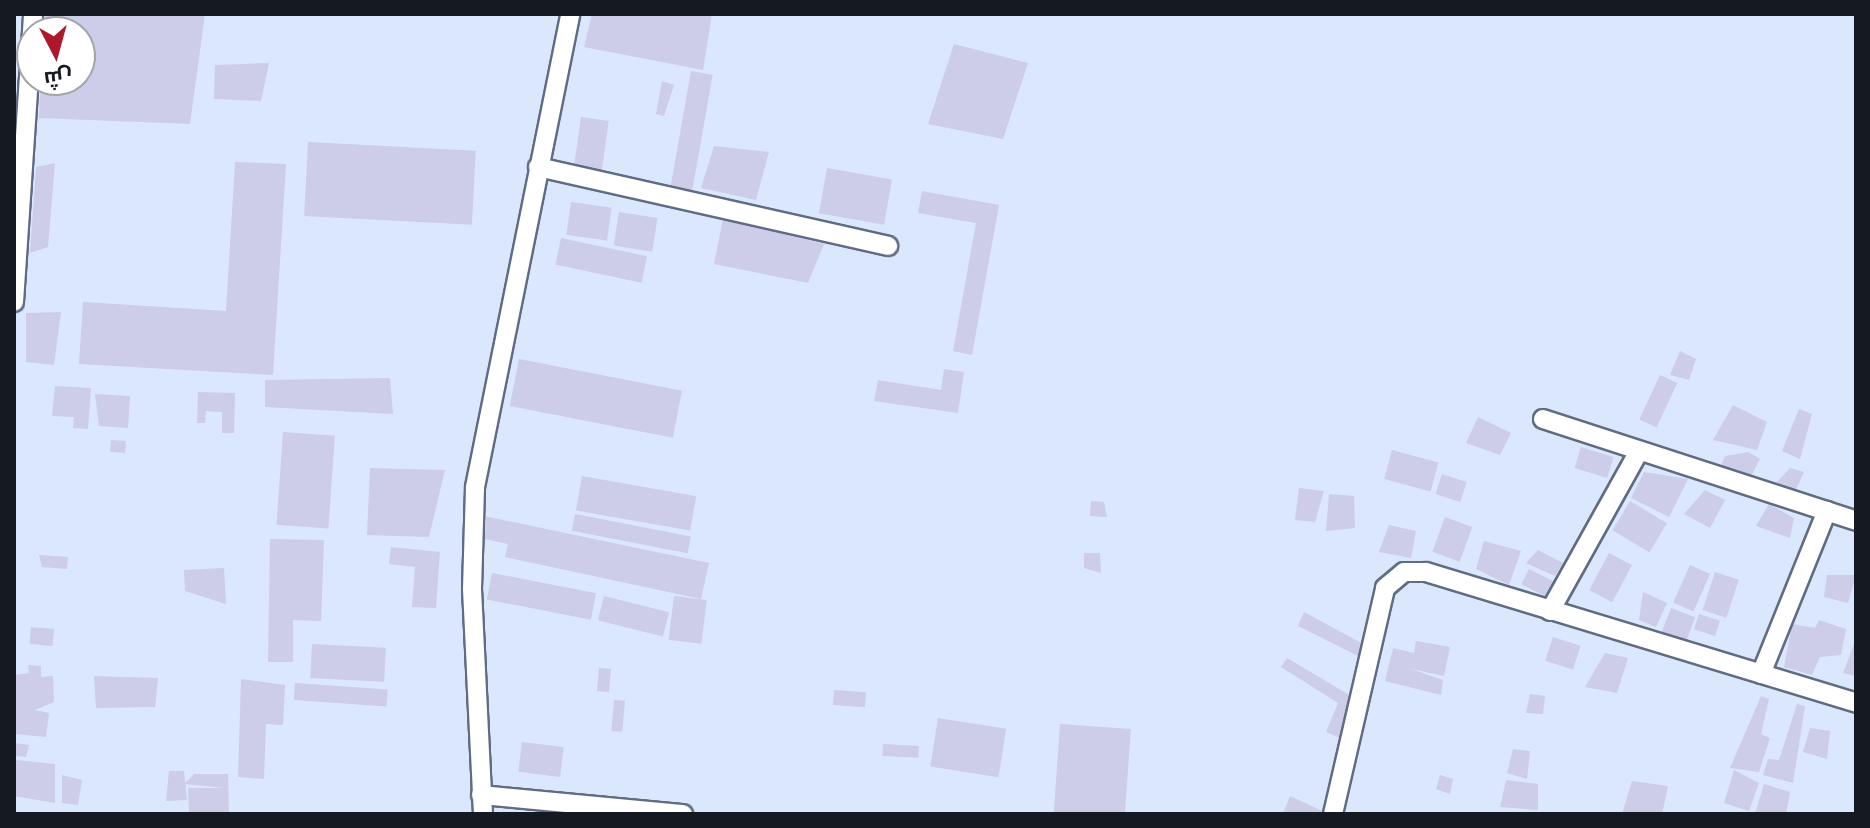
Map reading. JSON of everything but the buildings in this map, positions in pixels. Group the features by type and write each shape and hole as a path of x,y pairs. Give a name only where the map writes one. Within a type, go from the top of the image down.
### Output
{"street":[{"path":"14,302 33,14"},
{"path":"570,14 475,487 472,589 482,804 683,814"},
{"path":"538,167 888,246"},
{"path":"1543,419 1856,521"},
{"path":"1550,611 1639,451"},
{"path":"1761,674 1827,511"},
{"path":"1333,814 1385,588 1394,578 1426,572 1856,703"}]}
